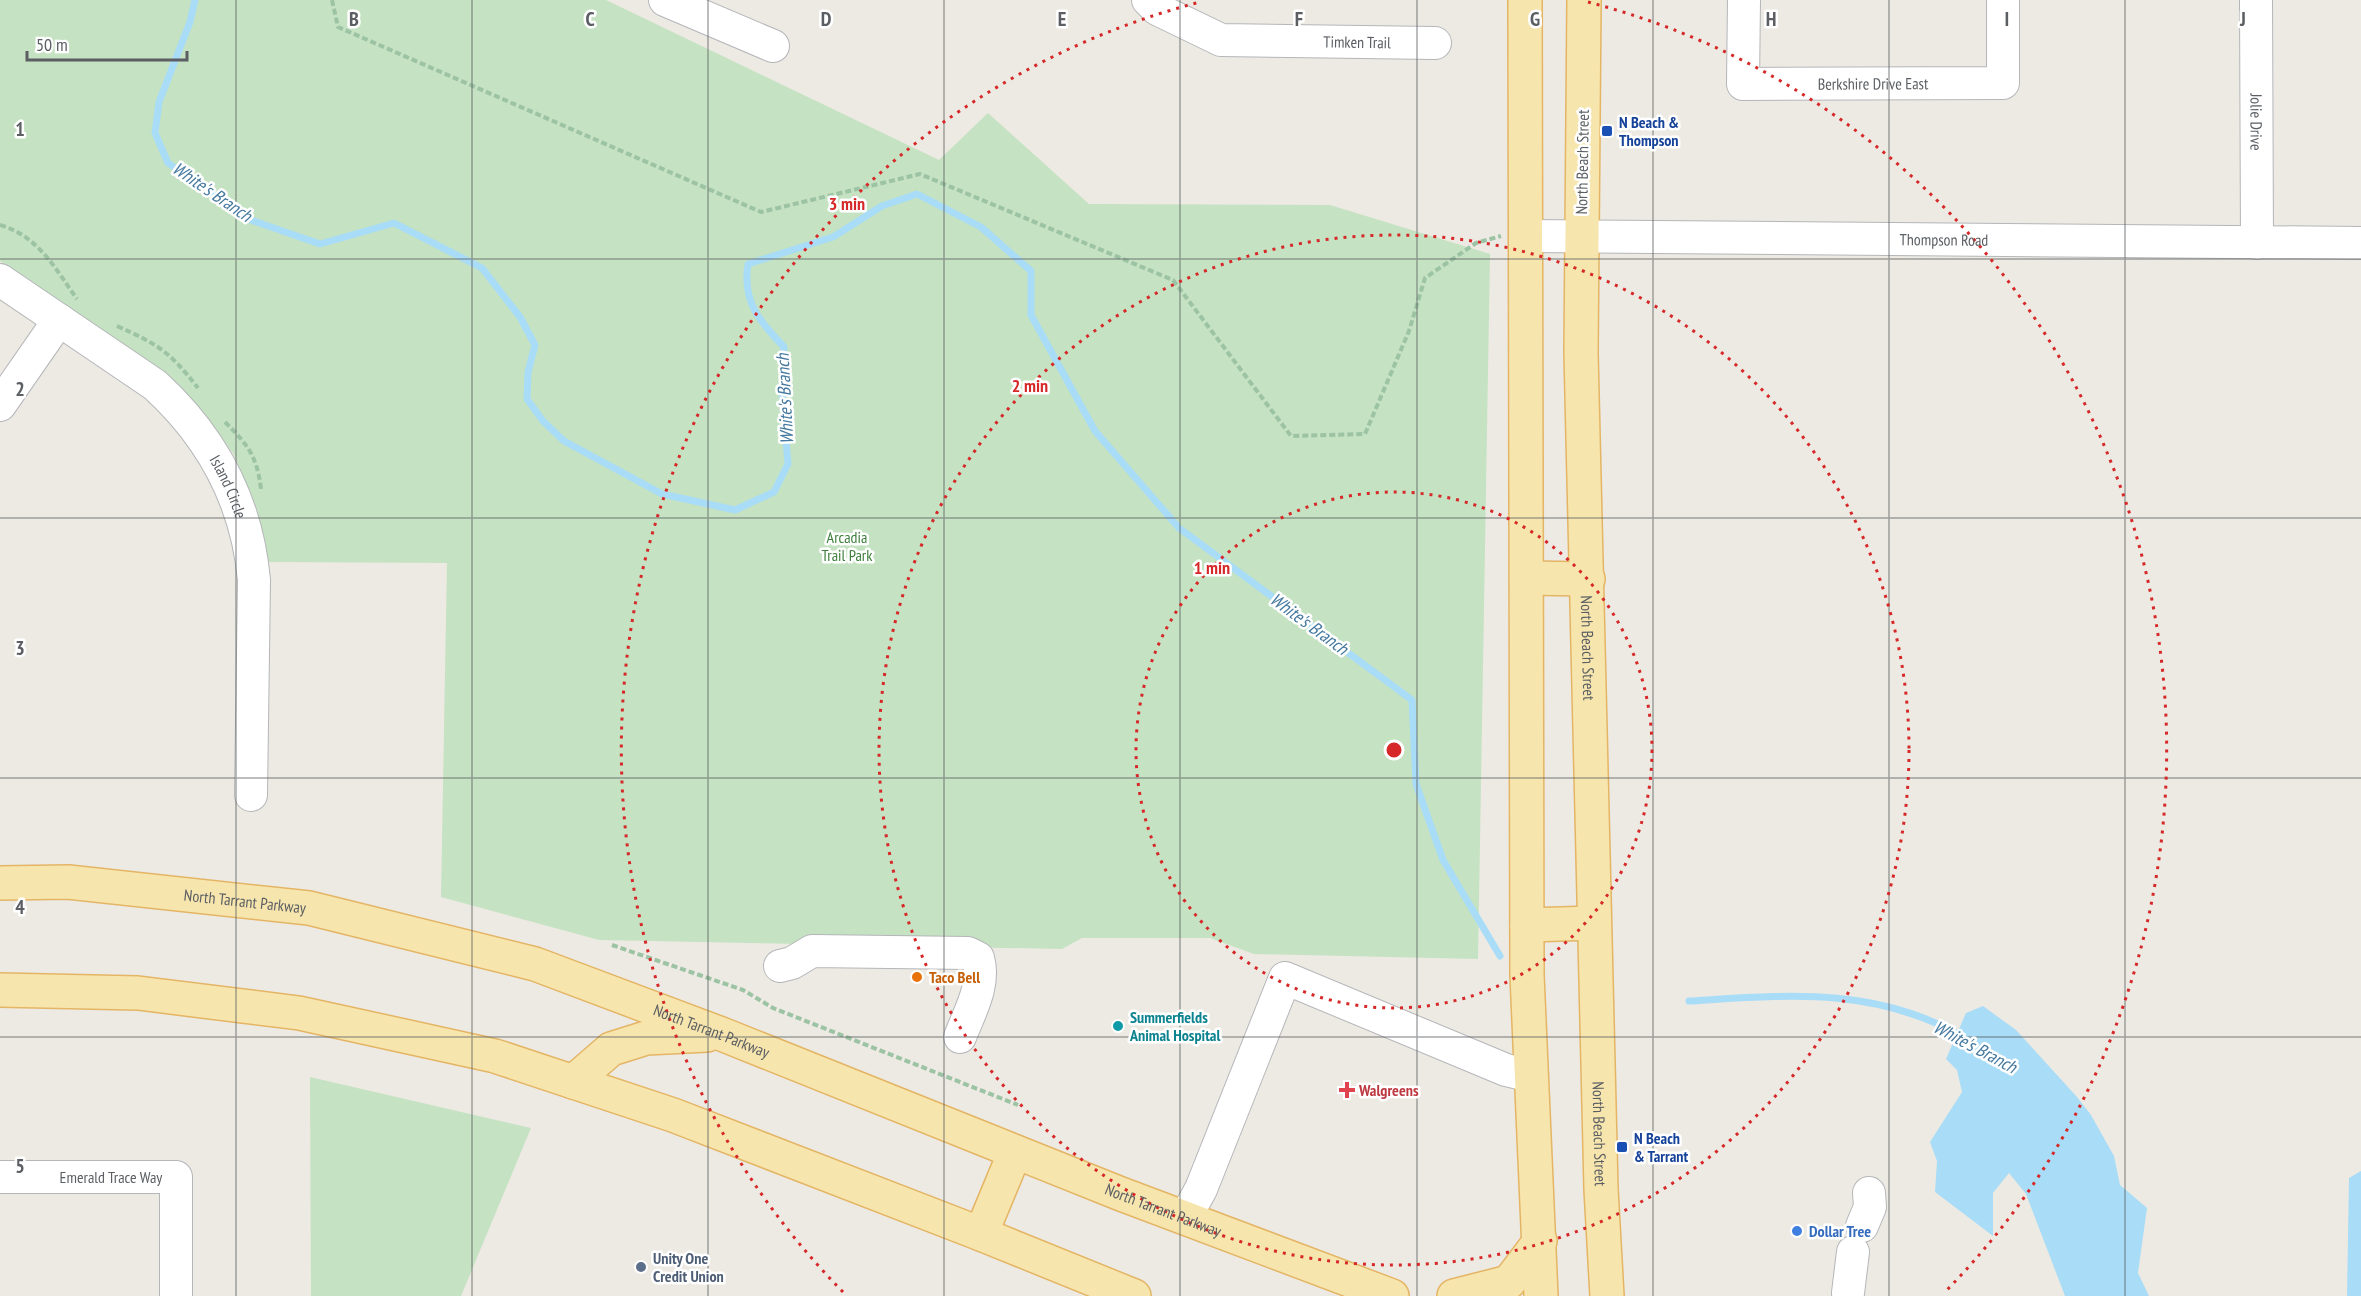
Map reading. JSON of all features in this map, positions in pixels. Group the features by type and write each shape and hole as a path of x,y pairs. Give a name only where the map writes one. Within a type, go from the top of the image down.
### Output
{"main road":[{"path":"1525,0 1515,236 1527,578 1527,925 1541,1296"},
{"name":"North Beach Street","path":"1584,0 1581,353 1594,923 1607,1296"},
{"path":"1527,578 1587,579"},
{"name":"North Tarrant Parkway","path":"0,883 68,882 309,908 535,964 724,1035 1015,1152 1392,1296"},
{"path":"1527,925 1594,923"},
{"path":"0,990 138,993 299,1013 495,1056 673,1116 981,1234 1134,1296"},
{"path":"573,1082 611,1049 646,1038 724,1035"},
{"path":"981,1234 1015,1152"},
{"path":"1454,1296 1509,1282 1540,1241"}],"street":[{"path":"665,0 773,46"},
{"name":"Timken Trail","path":"1148,0 1158,9 1221,40 1435,43"},
{"name":"Berkshire Drive East","path":"1744,0 1743,84 2003,82 2003,0"},
{"name":"Jolie Drive","path":"2256,0 2257,243"},
{"name":"Thompson Road","path":"1515,236 2361,243"},
{"name":"Island Circle","path":"0,280 155,385 178,406 217,460 234,493 251,549 254,580 251,795"},
{"path":"0,405 59,320"},
{"path":"780,966 792,963 812,951 968,953 978,958 980,983 960,1037"},
{"path":"1185,1218 1201,1189 1285,978 1506,1071 1531,1076"},
{"name":"Emerald Trace Way","path":"0,1177 176,1177 176,1296"},
{"path":"1848,1293 1858,1239 1870,1207 1869,1193"}],"path":[{"path":"332,0 338,27 761,212 920,174 1173,280 1291,436 1365,434 1408,332 1425,278 1476,243 1515,236"},
{"path":"612,945 743,990 773,1008 1018,1105"}],"green space":[{"name":"Arcadia Trail Park","path":"0,0 606,0 939,160 988,113 1089,204 1330,205 1490,254 1478,959 1254,954 1210,938 1082,938 1062,949 599,940 441,897 447,563 268,562 257,509 233,453 178,384 0,261"},
{"path":"310,1077 531,1128 461,1296 311,1296"}],"water":[{"path":"1983,1006 2016,1030 2077,1097 2091,1115 2114,1156 2120,1185 2147,1208 2138,1273 2149,1296 2065,1296 2026,1194 2009,1173 1993,1193 1993,1236 1935,1192 1937,1161 1930,1142 1962,1092 1957,1070 1946,1059 1966,1013"},
{"path":"2361,1171 2361,1296 2347,1296 2349,1178"}],"waterway":[{"name":"White's Branch","path":"195,0 190,22 159,102 155,133 168,163 248,219 320,244 394,223 482,268 520,317 535,345 528,372 527,399 543,421 564,441 662,494 735,510 774,492 788,464 782,390 784,347 760,320 750,300 748,264 833,237 882,206 917,194 981,227 1031,271 1031,315 1095,431 1179,528 1412,700 1416,784 1443,860 1500,956"},
{"name":"White's Branch","path":"1689,1001 1796,996 1863,1002 1897,1009 1964,1037"}],"place":[{"name":"N Beach & Thompson","path":"1607,131"},
{"name":"Taco Bell","path":"917,977"},
{"name":"Summerfields Animal Hospital","path":"1118,1026"},
{"name":"Walgreens","path":"1347,1090"},
{"name":"N Beach & Tarrant","path":"1622,1147"},
{"name":"Dollar Tree","path":"1797,1231"},
{"name":"Unity One Credit Union","path":"641,1267"}]}
